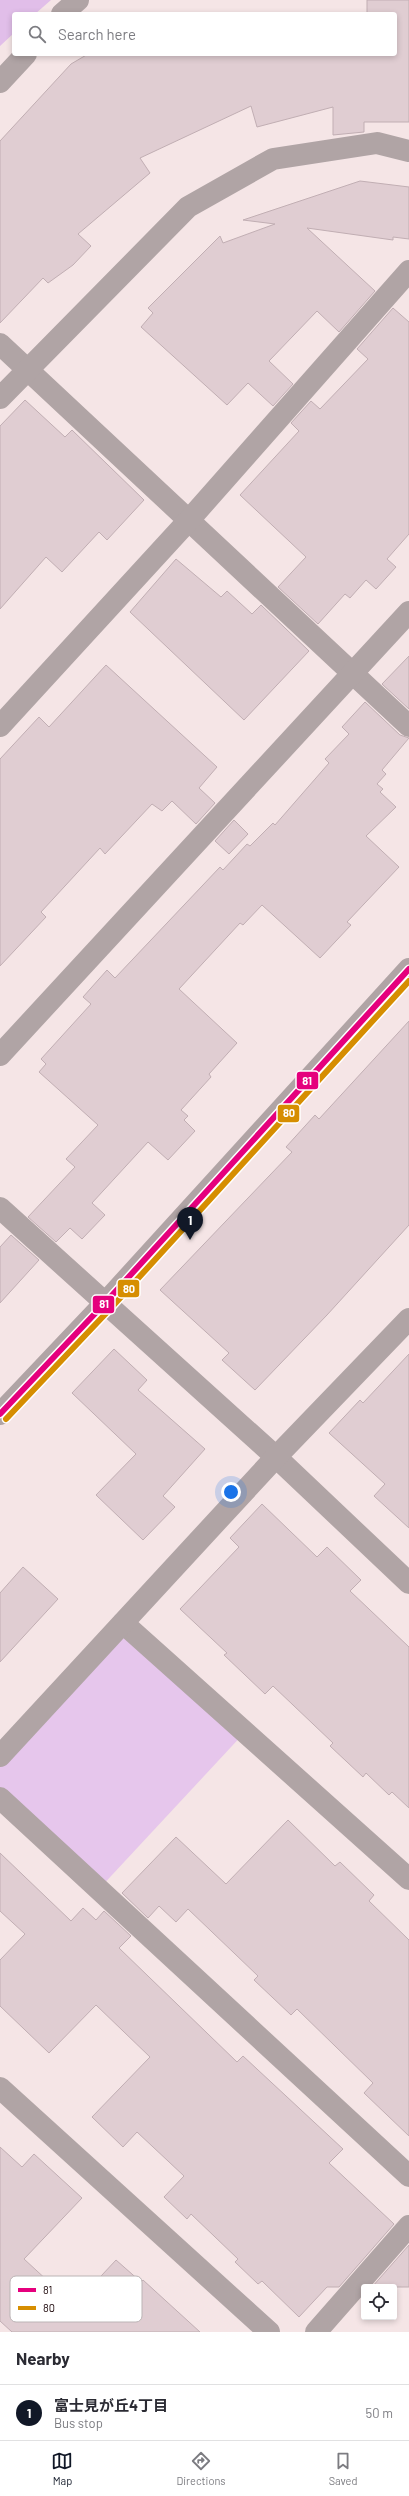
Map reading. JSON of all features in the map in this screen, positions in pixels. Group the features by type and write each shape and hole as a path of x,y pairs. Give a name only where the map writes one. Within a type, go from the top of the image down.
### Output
{"street":[{"path":"64,12 78,0"},
{"path":"0,82 24,56"},
{"path":"0,398 188,207 273,159 378,143 409,151"},
{"path":"0,726 189,520 409,271"},
{"path":"0,344 409,726"},
{"path":"0,1054 354,674 409,612"},
{"path":"0,1414 105,1303 409,968"},
{"path":"0,1208 276,1457 409,1583"},
{"path":"0,1756 276,1457 409,1319"},
{"path":"123,1623 409,1879"},
{"path":"0,1798 409,2176"},
{"path":"0,2088 270,2332"},
{"path":"316,2332 409,2226"}],"shaded area":[{"path":"0,0 51,0 37,12 12,12 12,35 0,46"},
{"path":"123,1623 245,1732 99,1889 0,1798 0,1756"}],"building":[{"path":"367,0 409,0 409,122 364,122 364,132 333,135 333,107 257,127 251,106 140,158 150,173 78,234 91,246 73,265 48,283 43,278 0,323 0,141 71,64 85,56 397,56 397,12 367,12"},
{"path":"360,181 409,187 409,239 393,237 393,240 307,228 375,291 339,332 317,311 269,361 293,384 273,406 248,383 227,405 141,327 153,313 148,308 220,236 223,243 275,224 243,220"},
{"path":"393,308 409,322 409,534 387,559 396,567 376,589 366,580 350,598 345,594 318,624 278,587 306,557 240,495 299,431 291,423 311,401 320,409 368,359 357,349"},
{"path":"25,400 65,437 72,430 144,500 107,540 99,532 62,572 46,557 0,609 0,426"},
{"path":"176,559 221,597 227,591 252,614 261,605 309,651 244,720 130,612"},
{"path":"409,656 409,709 382,684"},
{"path":"106,665 217,767 199,788 215,803 196,824 172,801 162,811 152,804 105,854 100,848 41,912 46,917 0,966 0,759 39,717 49,727"},
{"path":"365,702 400,735 409,738 382,770 386,774 377,784 383,789 380,792 396,807 366,836 399,867 347,922 351,925 320,958 262,905 243,925 240,923 179,989 237,1043 209,1074 211,1077 181,1110 188,1116 184,1120 195,1131 168,1160 148,1142 92,1203 105,1215 82,1239 70,1228 56,1242 28,1217 75,1167 66,1159 98,1125 39,1072 46,1064 41,1059 91,1004 83,997 107,970 115,978 220,867 223,870 247,844 250,846 273,823 275,825 329,763 325,759 349,734 342,727"},
{"path":"234,820 248,834 229,854 215,841"},
{"path":"409,1021 409,1225 327,1315 255,1390 222,1360 229,1353 160,1290 292,1152 286,1147 315,1115 319,1119"},
{"path":"11,1235 39,1260 0,1303 0,1247"},
{"path":"114,1349 147,1380 138,1390 205,1449 163,1496 175,1507 143,1540 96,1495 136,1454 72,1393"},
{"path":"409,1354 409,1528 374,1496 385,1484 329,1433 360,1400 363,1403"},
{"path":"262,1504 317,1557 327,1547 361,1580 350,1591 409,1647 409,1808 392,1792 389,1795 366,1773 363,1777 330,1746 333,1743 273,1686 265,1694 224,1655 227,1653 180,1609 239,1547 230,1538"},
{"path":"23,1567 58,1599 0,1662 0,1593"},
{"path":"288,1820 335,1866 340,1862 374,1895 369,1901 409,1940 409,2136 364,2093 373,2083 297,2009 291,2015 254,1980 258,1976 188,1909 176,1922 159,1906 148,1918 122,1893 176,1837 226,1884"},
{"path":"0,1853 71,1921 83,1908 96,1920 104,1911 131,1936 119,1948 237,2062 243,2056 343,2149 329,2163 394,2224 339,2287 327,2287 299,2317 262,2281 258,2284 235,2262 238,2259 191,2214 187,2219 164,2197 184,2176 137,2132 123,2147 92,2117 150,2057 96,2005 49,2053 0,2006 0,1960 25,1934 0,1911"},
{"path":"0,2147 22,2167 34,2154 82,2198 24,2259 42,2276 10,2276 10,2322 142,2322 143,2280 200,2332 12,2332 0,2321"},
{"path":"409,2245 409,2287 397,2287 397,2284 375,2284"},
{"path":"116,2260 134,2276 101,2276"}],"transit line":[{"name":"81","path":"0,1414 105,1303 409,969"},
{"name":"80","path":"6,1419 111,1308 409,981"}],"place":[{"name":"富士見が丘4丁目","path":"190,1240"}]}
